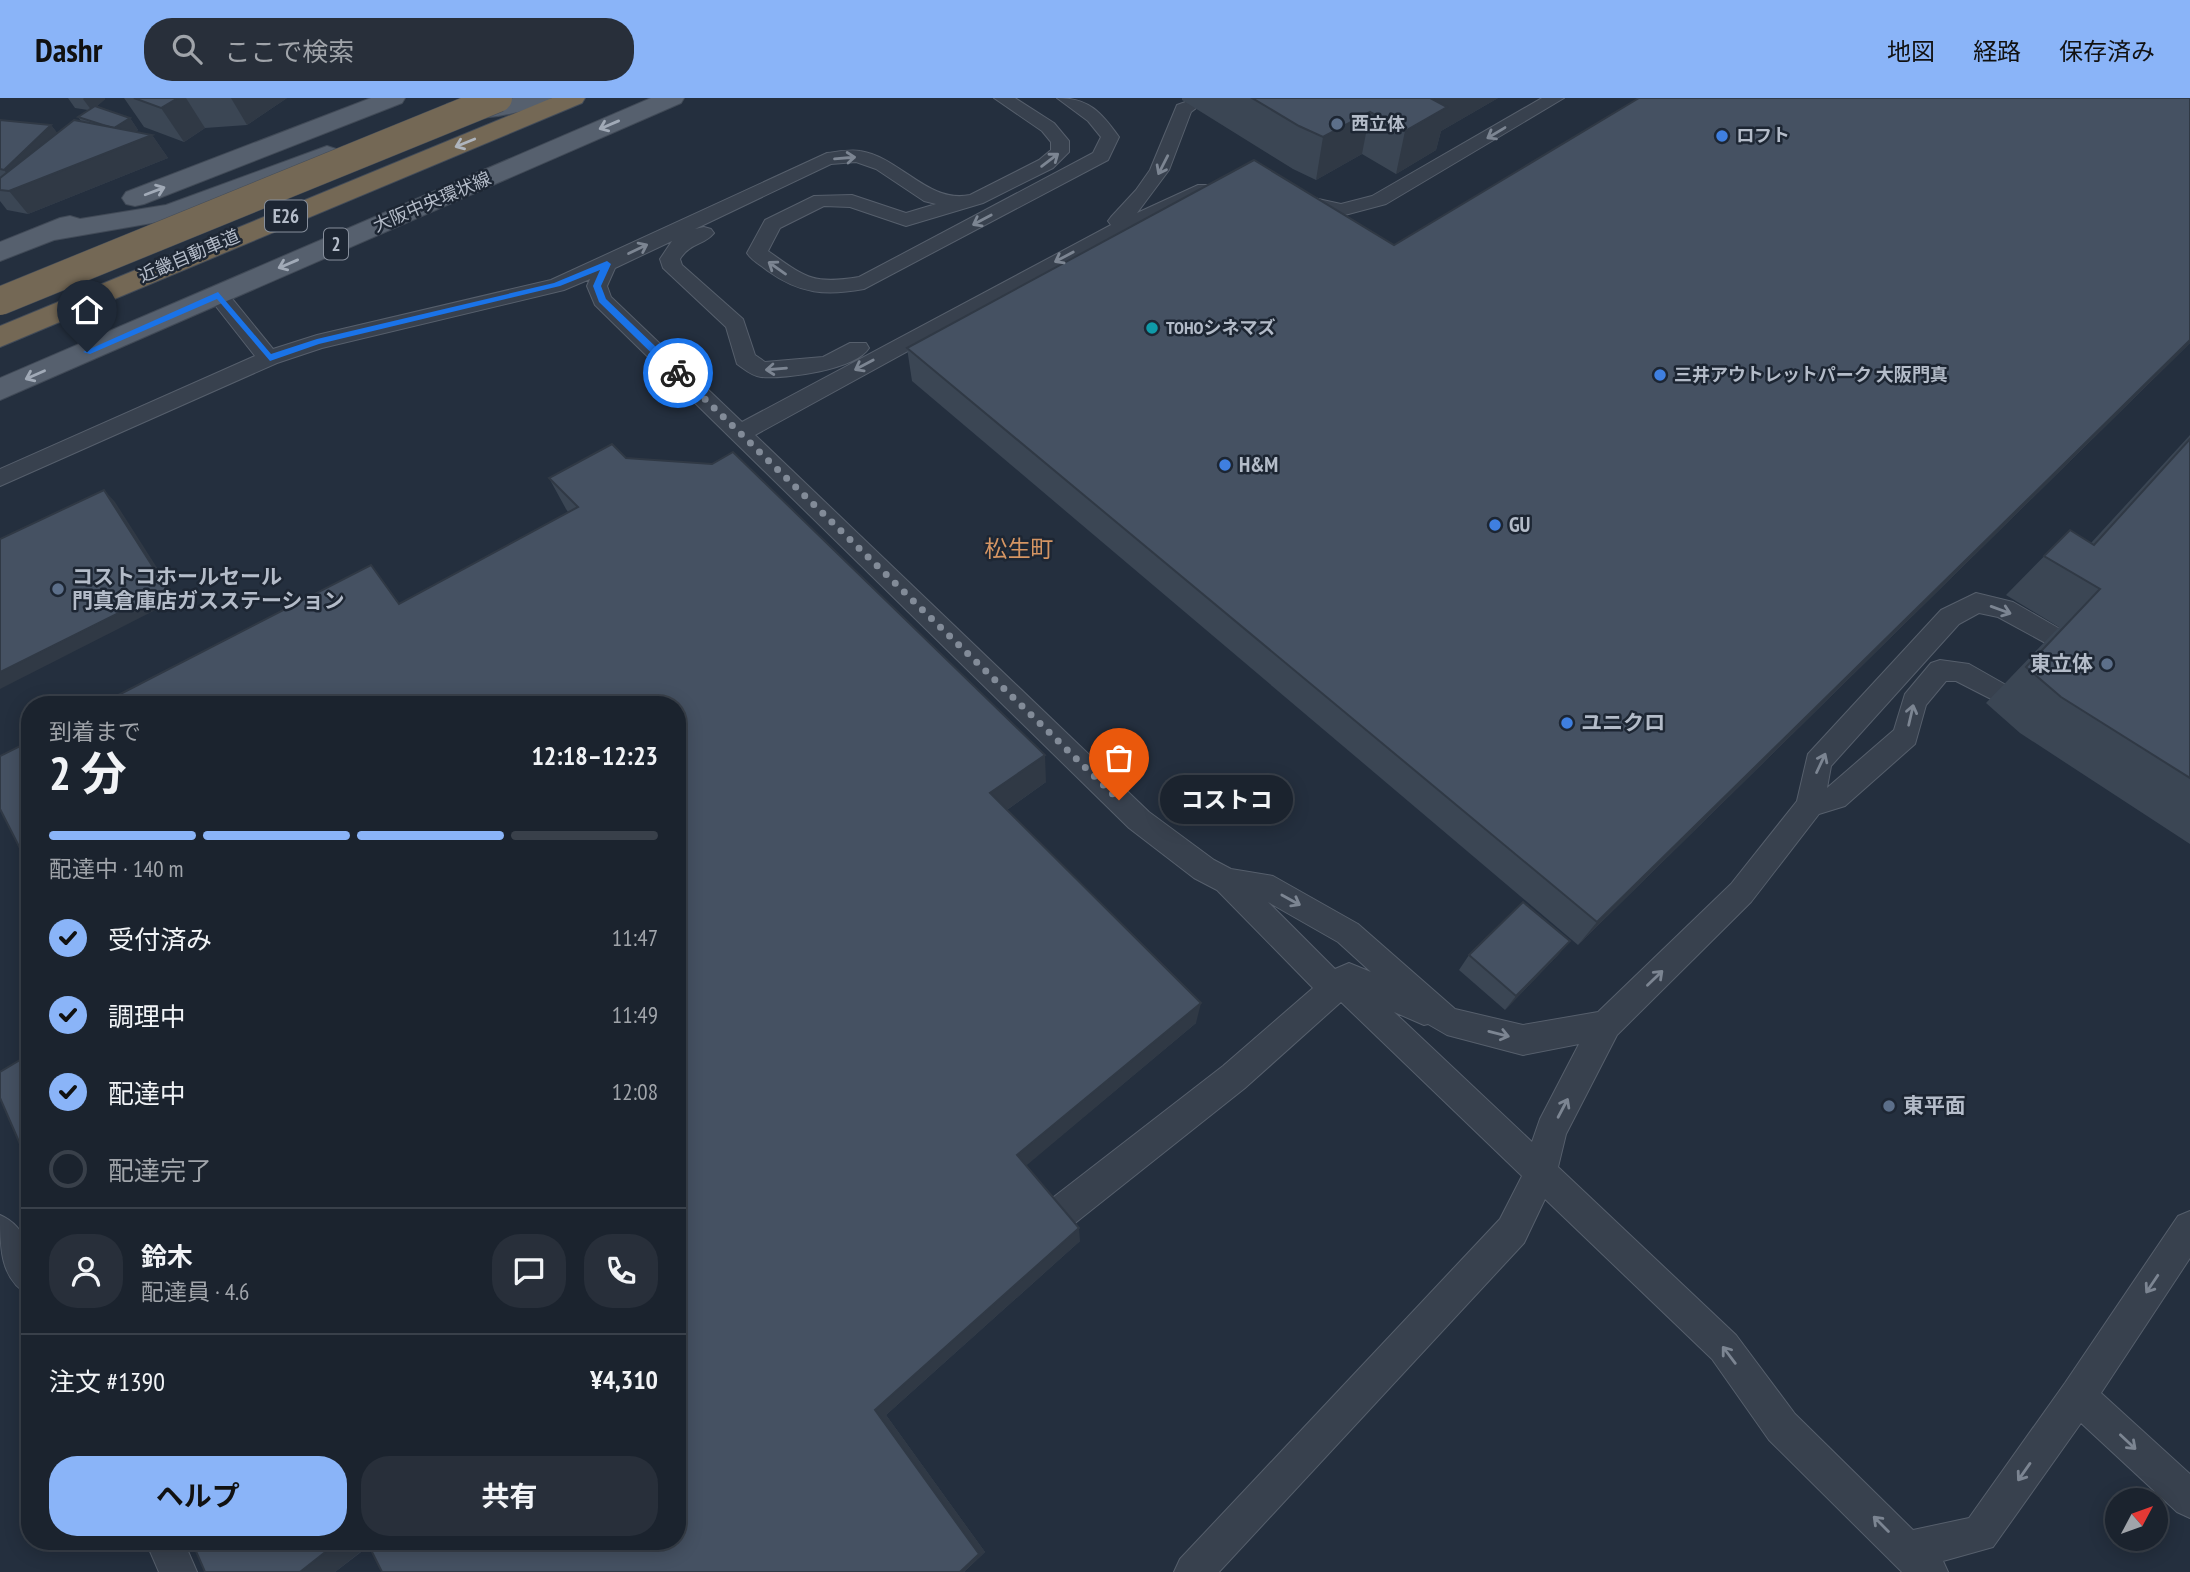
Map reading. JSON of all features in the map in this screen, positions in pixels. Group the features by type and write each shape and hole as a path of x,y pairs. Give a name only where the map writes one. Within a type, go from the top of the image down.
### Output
{"highway":[{"name":"近畿自動車道","path":"0,301 498,98"},
{"name":"近畿自動車道","path":"0,337 573,98"},
{"path":"0,294 192,221"}],"main road":[{"path":"0,252 393,98"},
{"path":"47,233 172,212 438,111 496,111 539,98"},
{"name":"大阪中央環状線","path":"0,390 672,98"}],"lane":[{"path":"1003,98 1048,127 1060,141 1060,152 1046,164 988,193 906,220 852,201 821,200 772,225 757,253 804,286 829,290 864,283 1101,156 1110,137 1094,117 1066,98"},
{"path":"1443,164 1458,139 1523,98"},
{"path":"1285,196 1311,205 1341,210 1379,200 1555,98"},
{"path":"1103,236 1145,195 1166,162 1184,109 1191,106"},
{"path":"0,478 270,358 317,342 557,285 607,264 827,159 858,156 883,164 931,197 958,203"},
{"path":"797,172 761,206 680,244 670,259 673,268 736,324 745,359 761,370 827,364 907,323 956,315"},
{"path":"740,433 1103,236 1223,181"},
{"path":"607,264 597,286 602,300 1139,820 1204,869 1227,881 1541,1172 1724,1347 1782,1427 1918,1561 1980,1534 2078,1396 2190,1227"},
{"path":"218,295 270,358"},
{"path":"1193,1572 1512,1231 1541,1172 1551,1130 1606,1025 1741,893 1810,805 1818,762 1951,617 1976,603 2004,610 2050,636"},
{"path":"1810,805 1835,798 1906,736 1914,701 1940,670 1961,671 1997,692"},
{"path":"1227,881 1263,885 1348,933 1447,1021"},
{"path":"1058,1215 1234,1077 1349,977 1447,1021 1523,1040 1606,1025"},
{"path":"0,1231 21,1264"},
{"path":"2078,1396 2190,1499"},
{"path":"168,1550 178,1572"}],"building":[{"path":"134,98 178,98 161,108"},
{"path":"1252,98 1434,98 1432,99 1447,107 1405,131 1370,112 1323,137"},
{"path":"1639,98 2190,98 2190,340 1597,922 907,348 1254,160 1394,245"},
{"path":"95,106 130,118 114,128 78,117"},
{"path":"0,120 51,125 4,170 0,169"},
{"path":"74,120 152,135 9,191 0,190 0,178"},
{"name":"東立体","path":"2190,439 2190,778 2061,697 2026,667 2100,589 2044,556 2070,530 2094,545"},
{"path":"612,444 626,458 712,464 733,452 1045,755 990,793 1201,1003 1017,1155 1079,1228 875,1410 979,1554 960,1572 382,1572 371,1550 686,1550 686,696 116,696 371,565 399,604 578,507 549,478"},
{"path":"104,490 167,589 0,672 0,539"},
{"path":"21,746 21,850 0,809 0,756"},
{"path":"1523,902 1570,941 1516,996 1469,955"},
{"path":"21,1059 21,1146 0,1098 0,1072"},
{"path":"195,1550 328,1550 300,1572 205,1572"}],"way so far":[{"path":"678,373 1119,800"}],"place":[{"name":"西立体","path":"1337,124"},
{"name":"ロフト","path":"1722,136"},
{"name":"TOHOシネマズ","path":"1152,328"},
{"name":"三井アウトレットパーク 大阪門真","path":"1660,375"},
{"name":"H&M","path":"1225,465"},
{"name":"GU","path":"1495,525"},
{"name":"コストコホールセール 門真倉庫店ガスステーション","path":"58,589"},
{"name":"東立体","path":"2107,664"},
{"name":"ユニクロ","path":"1567,723"},
{"name":"コストコ","path":"1119,800"},
{"name":"東平面","path":"1889,1106"}],"district":[{"name":"松生町","path":"1019,549"}],"route":[{"path":"87,352 218,295 270,358 317,342 557,285 607,264 597,286 602,300 678,373"}]}
